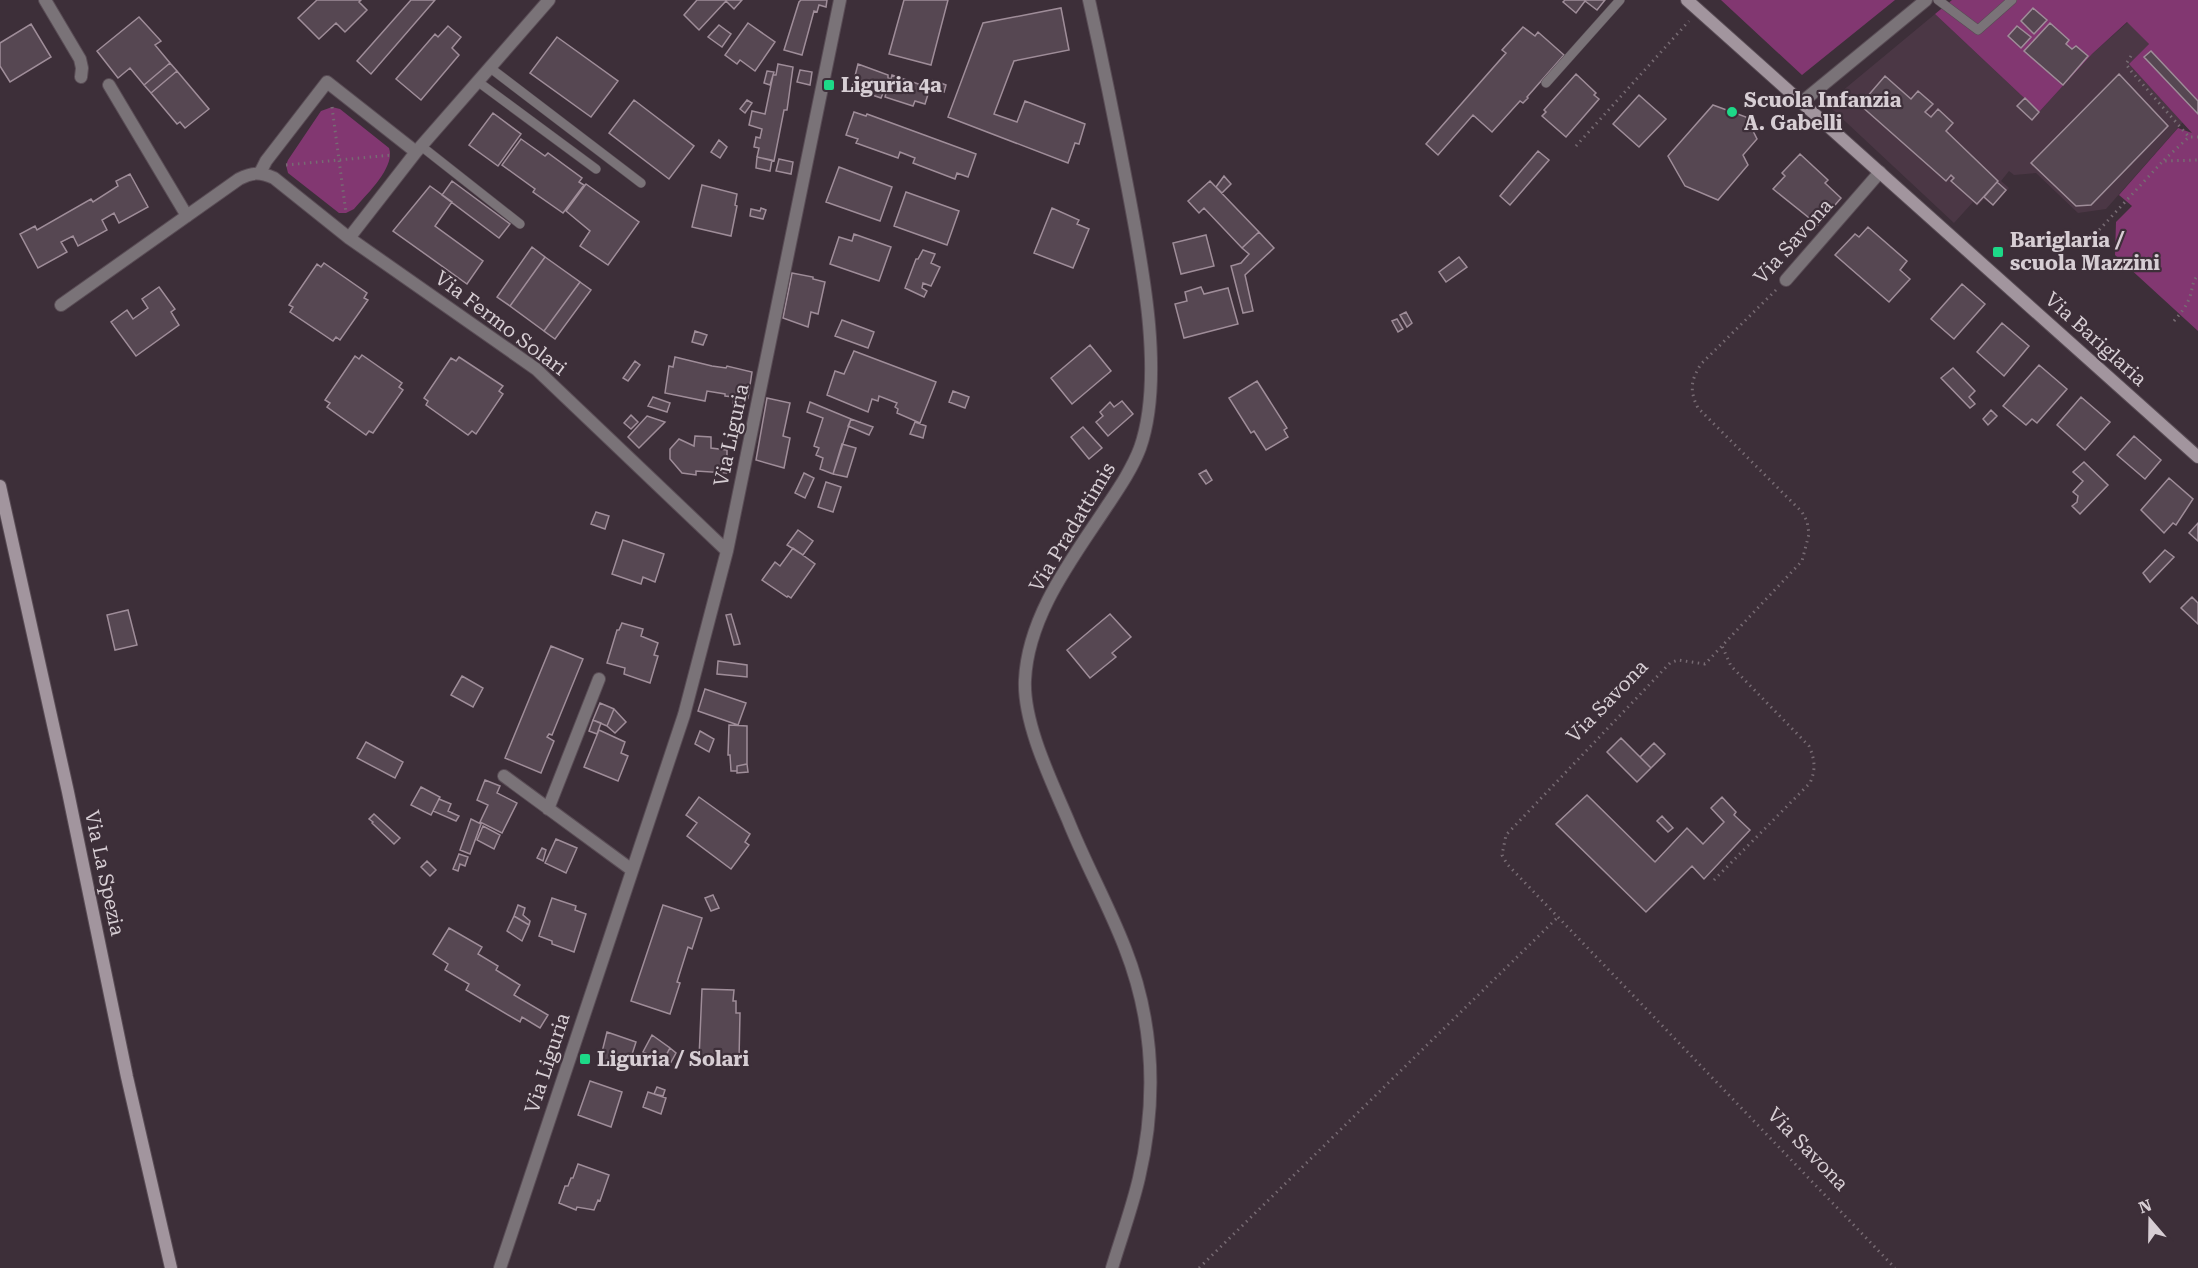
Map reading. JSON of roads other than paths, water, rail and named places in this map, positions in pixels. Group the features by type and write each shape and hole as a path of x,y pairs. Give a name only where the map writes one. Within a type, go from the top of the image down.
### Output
{"main road":[{"name":"Via Bariglaria","path":"1687,0 2198,457"},
{"name":"Via La Spezia","path":"0,486 130,1089 171,1268"}],"street":[{"path":"45,0 80,59 81,78"},
{"path":"349,238 418,149 549,0"},
{"name":"Via Liguria","path":"500,1268 684,715 727,551 840,0"},
{"name":"Via Pradattimis","path":"1089,0 1139,246 1148,310 1149,408 1146,430 1127,475 1067,567 1046,605 1031,644 1025,680 1028,713 1047,769 1125,949 1141,1000 1148,1046 1152,1089 1147,1135 1139,1179 1112,1268"},
{"path":"1802,102 1926,0"},
{"path":"60,305 238,179 248,174 260,173 266,161 327,82 418,149"},
{"path":"109,85 187,216"},
{"name":"Via Savona","path":"1786,280 1880,172"},
{"name":"Via Fermo Solari","path":"260,173 274,178 349,238 536,369 727,551"},
{"path":"548,809 599,679"},
{"path":"504,776 632,870"}],"lane":[{"path":"1546,83 1620,0"},
{"path":"1938,0 1978,30 2012,0"},
{"path":"489,68 641,183"},
{"path":"477,81 596,169"},
{"path":"418,149 520,224"}],"place":[{"name":"Liguria 4a","path":"829,85"},
{"name":"Scuola Infanzia A. Gabelli","path":"1732,112"},
{"name":"Bariglaria / scuola Mazzini","path":"1998,252"},
{"name":"Liguria / Solari","path":"585,1059"}]}
